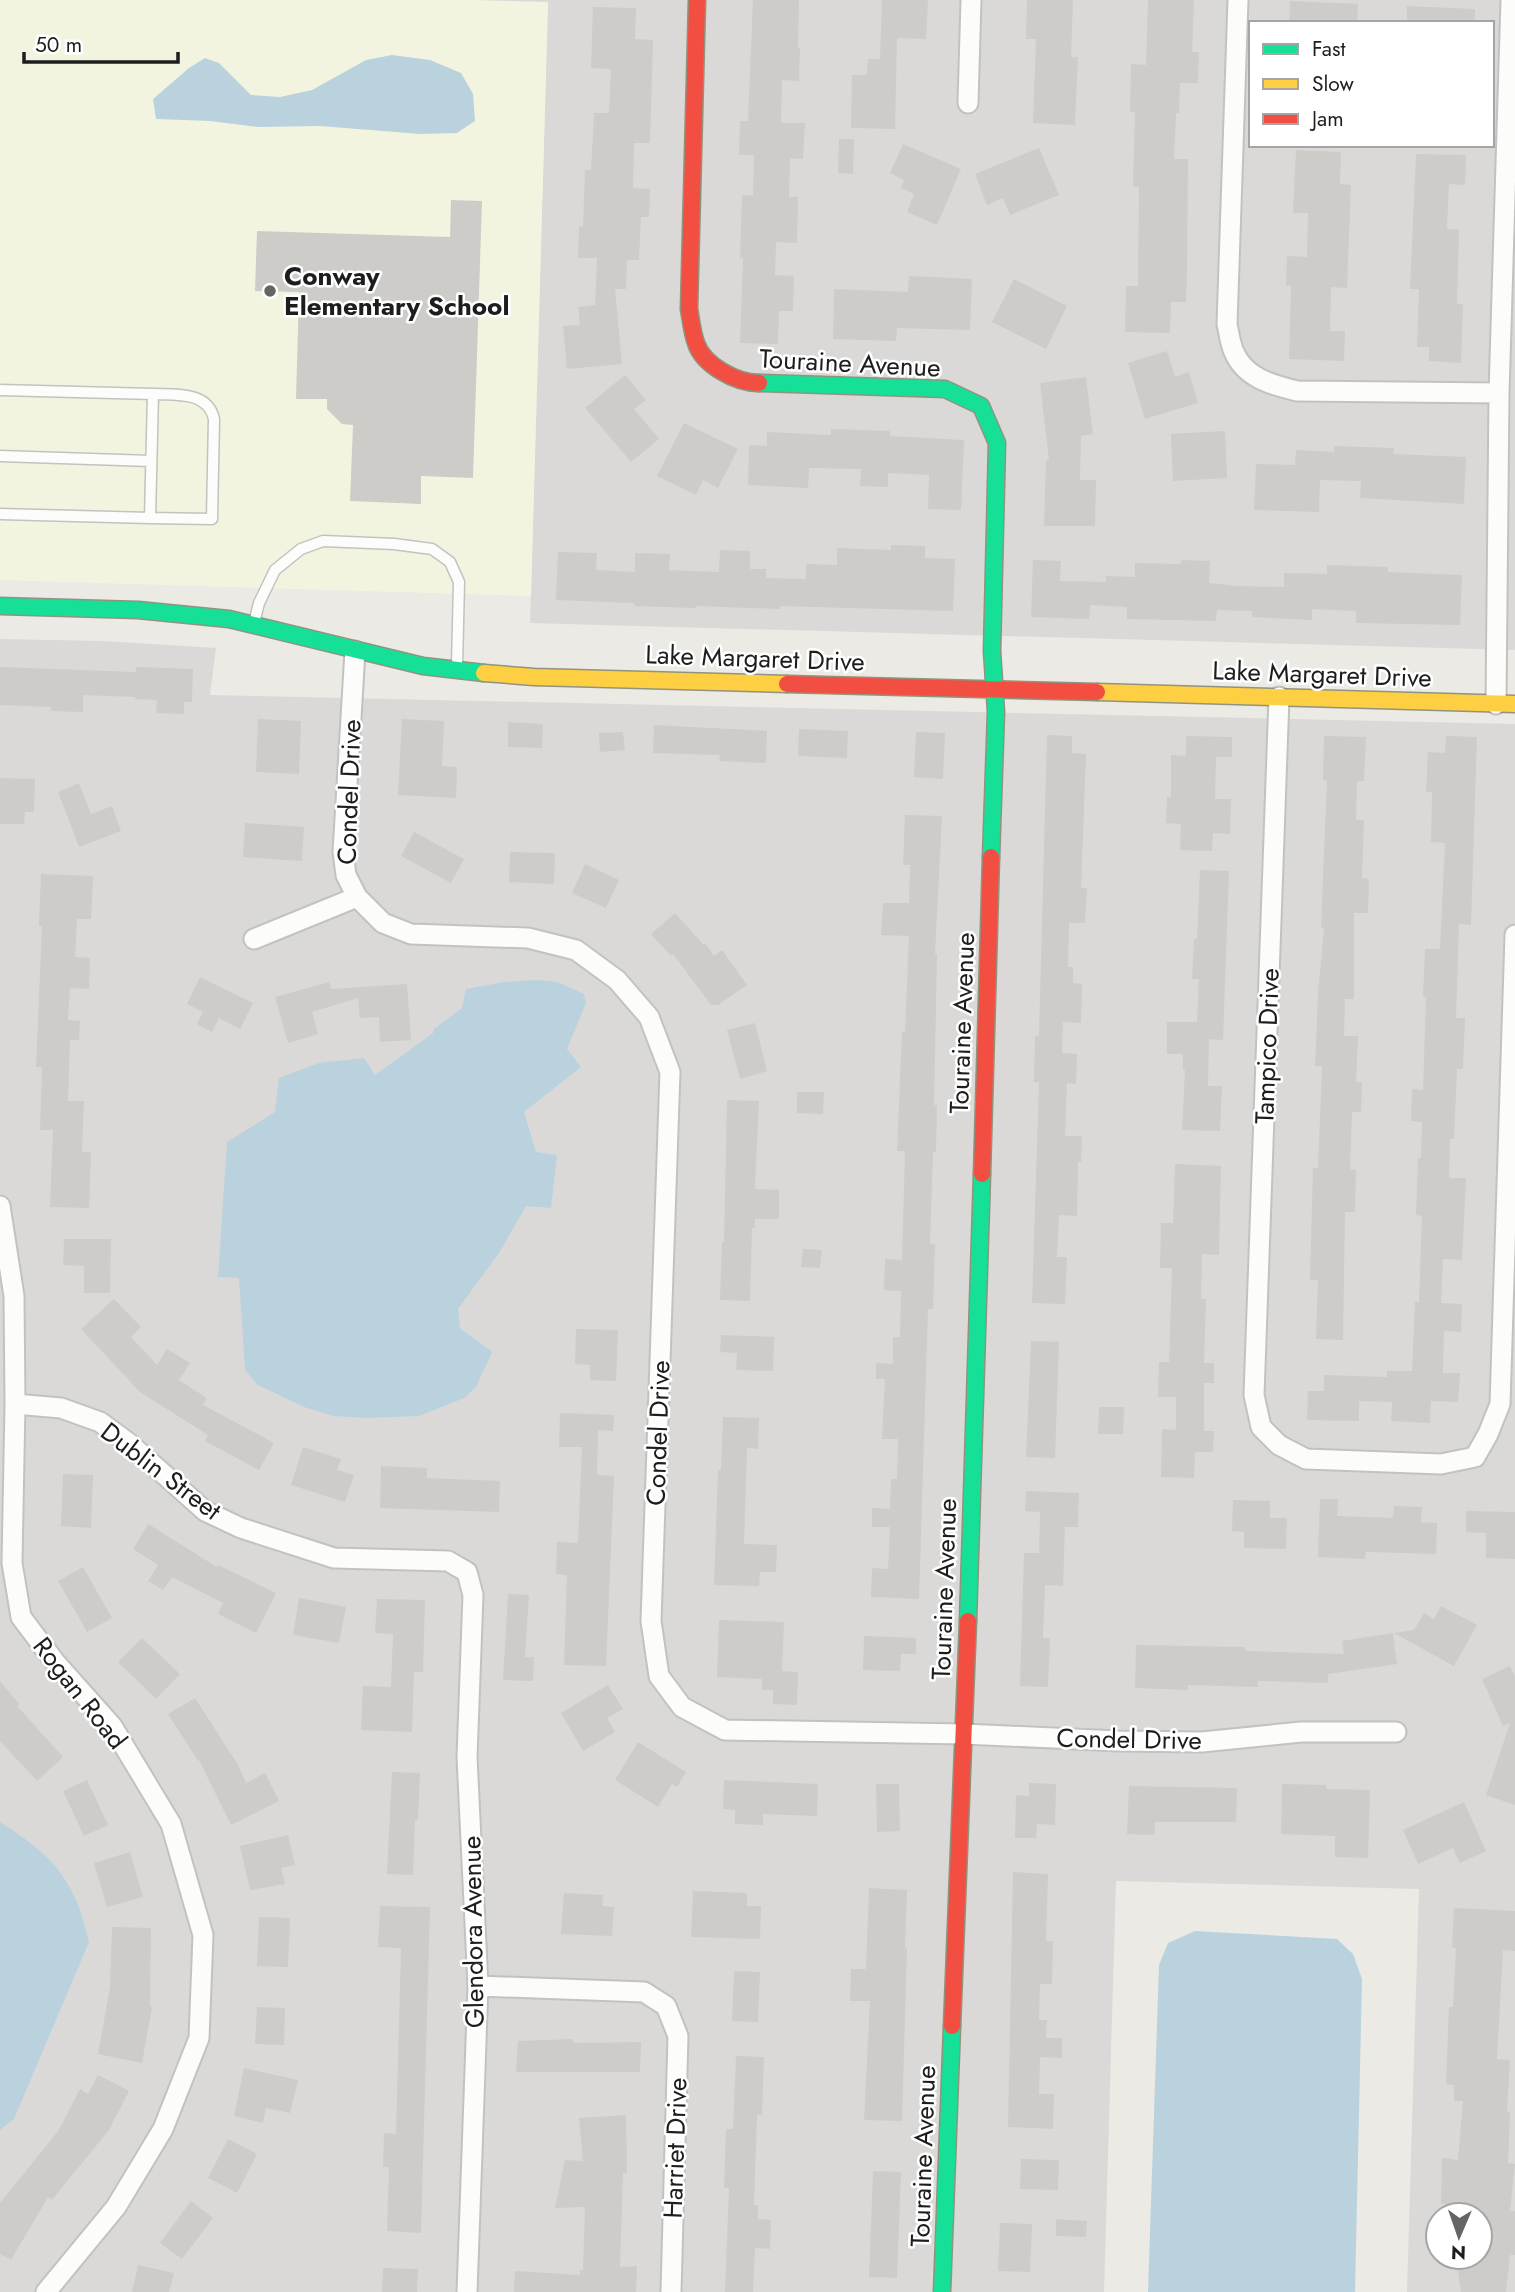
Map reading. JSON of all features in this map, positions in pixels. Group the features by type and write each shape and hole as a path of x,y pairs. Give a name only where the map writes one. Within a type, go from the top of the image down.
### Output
{"street":[{"name":"Touraine Avenue","path":"697,0 689,309 696,345 716,369 748,383 945,390 981,406 997,443 992,651 996,712 964,1734 942,2292"},
{"path":"968,103 971,0"},
{"path":"1238,0 1227,324 1234,353 1251,374 1272,385 1297,391 1499,393"},
{"path":"1506,704 1499,393 1511,0"},
{"name":"Lake Margaret Drive","path":"0,606 138,610 207,616 253,624 423,666 534,677 1506,704"},
{"name":"Condel Drive","path":"355,651 343,852 345,875 357,897 383,923 411,934 528,938 576,950 617,980 649,1017 670,1072 651,1621 659,1676 682,1707 725,1730 1202,1742 1301,1732 1396,1732"},
{"name":"Tampico Drive","path":"1279,698 1254,1395 1261,1427 1279,1445 1306,1459 1441,1464 1475,1457 1500,1404 1515,935"},
{"path":"254,939 357,897"},
{"name":"Rogan Road","path":"0,1206 14,1296 12,1563 20,1618 112,1726 171,1824 203,1935 200,2038 163,2129 116,2207 46,2292"},
{"name":"Dublin Street","path":"15,1404 61,1408 100,1422 130,1444 205,1511 241,1528 334,1558 448,1562 467,1572"},
{"name":"Glendora Avenue","path":"467,1572 473,1595 467,1757 478,1986 467,2292"},
{"name":"Harriet Drive","path":"478,1986 643,1993 666,2006 678,2036 671,2292"}],"lane":[{"path":"0,390 188,396 199,398 212,410 215,419 212,519 0,514"},
{"path":"150,518 153,394"},
{"path":"0,456 151,461"},
{"path":"253,624 259,603 275,570 301,549 323,541 394,544 432,549 450,562 459,582 457,670"}],"shaded area":[{"name":"Conway Elementary School","path":"0,0 548,2 531,596 0,580"},
{"path":"466,0 1515,0 1515,650 530,623 548,3"},
{"path":"0,639 103,641 216,648 210,695 1515,724 1515,2292 1407,2292 1419,1889 1116,1881 1104,2292 0,2292"}],"water":[{"path":"392,55 430,60 461,73 473,94 475,121 457,133 420,134 320,126 259,127 210,121 156,119 153,99 205,58 219,63 251,95 280,97 312,90 366,60"},
{"path":"504,982 558,982 584,994 586,1003 567,1049 581,1067 524,1112 536,1152 557,1155 551,1208 526,1206 499,1253 458,1309 460,1328 492,1352 476,1387 464,1398 419,1416 366,1418 334,1416 304,1407 258,1385 245,1370 239,1278 218,1277 227,1142 275,1112 279,1078 319,1063 364,1058 375,1075 433,1033 434,1029 462,1008 466,989"},
{"path":"0,1822 31,1843 49,1859 65,1879 82,1915 89,1942 14,2119 0,2130"},
{"path":"1195,1931 1337,1939 1353,1954 1362,1979 1355,2292 1148,2292 1159,1965 1168,1943"}],"building":[{"path":"753,0 799,0 799,81 782,80 781,123 805,123 803,159 790,158 789,197 798,197 797,243 776,242 775,275 794,276 793,311 779,311 778,344 740,343 742,195 753,196 754,155 739,155 740,121 748,121"},
{"path":"882,0 928,0 926,39 897,38 895,129 851,128 852,75 867,75 868,59 880,59"},
{"path":"1027,0 1073,0 1071,57 1078,57 1075,125 1033,123 1036,39 1026,39"},
{"path":"1148,0 1194,0 1192,52 1199,52 1198,83 1180,83 1179,113 1176,113 1174,159 1188,159 1187,272 1186,302 1171,302 1170,333 1125,332 1126,286 1138,286 1139,187 1133,186 1135,112 1130,112 1131,64 1146,65"},
{"path":"1290,1 1358,4 1357,21 1289,21"},
{"path":"1407,6 1475,9 1475,21 1407,21"},
{"path":"593,7 636,8 635,39 653,40 650,143 634,143 633,188 650,189 649,217 641,217 639,260 627,260 626,289 615,289 622,364 567,369 563,326 580,325 578,307 595,305 597,258 578,258 579,226 583,227 585,170 591,170 594,113 609,113 611,69 591,68"},
{"path":"839,139 854,139 853,174 838,173"},
{"path":"903,144 961,169 937,225 907,212 914,194 901,188 904,180 890,173"},
{"path":"1039,148 1059,195 1010,215 1003,198 987,205 975,174"},
{"path":"1296,150 1341,152 1340,184 1351,185 1347,288 1331,287 1330,331 1345,331 1344,361 1289,359 1291,286 1286,286 1287,256 1307,257 1308,213 1293,213"},
{"path":"1416,154 1466,155 1465,185 1449,184 1447,229 1459,230 1457,304 1463,304 1461,363 1429,361 1429,347 1417,347 1419,289 1410,289"},
{"path":"451,200 482,201 473,478 421,476 421,504 350,501 353,425 342,424 327,409 327,399 296,399 299,292 255,291 257,231 450,237"},
{"path":"909,276 972,279 970,330 897,328 896,341 833,339 834,289 908,292"},
{"path":"1014,279 1067,306 1046,349 992,322"},
{"path":"1167,351 1175,377 1189,372 1198,403 1145,419 1128,363"},
{"path":"625,375 646,400 634,409 659,439 631,462 585,408"},
{"path":"1086,377 1093,434 1081,436 1080,480 1096,480 1095,526 1044,526 1046,460 1049,460 1040,383"},
{"path":"684,423 738,449 718,488 703,480 696,495 657,476"},
{"path":"831,429 890,431 890,436 964,440 961,510 928,509 929,475 888,473 888,487 860,486 861,469 809,468 808,488 748,485 749,445 767,446 767,432 831,435"},
{"path":"1225,431 1227,478 1173,481 1171,434"},
{"path":"1334,446 1394,448 1393,454 1466,457 1464,504 1360,498 1361,481 1320,480 1319,512 1254,510 1256,464 1295,465 1296,450 1334,452"},
{"path":"891,545 925,546 925,558 955,559 953,611 780,606 780,609 696,608 556,600 558,552 597,553 596,570 635,572 635,553 670,554 669,570 719,572 720,550 750,551 750,569 766,569 766,578 806,579 806,564 837,565 837,548 891,550"},
{"path":"1033,560 1061,561 1060,581 1106,582 1106,576 1135,577 1135,563 1181,564 1181,560 1210,561 1209,583 1237,586 1284,587 1284,573 1327,574 1327,565 1388,567 1388,572 1462,575 1460,625 1356,623 1356,611 1312,609 1312,620 1252,617 1252,611 1217,610 1216,621 1127,619 1127,607 1090,605 1089,619 1031,617"},
{"path":"0,667 136,672 136,667 193,669 192,702 184,702 184,714 156,713 157,700 135,697 83,695 83,712 51,711 51,707 0,705"},
{"path":"258,719 301,721 299,774 256,772"},
{"path":"402,719 444,721 442,766 457,767 456,798 398,795"},
{"path":"508,722 543,724 542,748 508,747"},
{"path":"654,725 767,731 766,763 719,761 720,755 653,753"},
{"path":"799,729 848,731 847,758 798,756"},
{"path":"623,732 625,750 600,752 599,733"},
{"path":"916,732 945,733 943,779 914,777"},
{"path":"1047,735 1072,736 1072,753 1086,754 1081,888 1087,888 1085,923 1069,923 1068,967 1073,967 1073,983 1082,984 1081,1023 1063,1022 1062,1053 1077,1054 1076,1084 1067,1083 1065,1136 1082,1136 1081,1162 1078,1162 1077,1216 1059,1215 1057,1257 1067,1257 1065,1304 1032,1303 1039,1082 1034,1082 1035,1036 1039,1036"},
{"path":"1186,736 1232,737 1232,757 1216,757 1215,799 1231,799 1230,834 1213,833 1212,851 1180,850 1181,824 1166,823 1167,797 1171,797 1171,755 1186,756"},
{"path":"1324,736 1366,737 1364,781 1357,781 1356,820 1364,820 1362,878 1369,879 1368,913 1354,913 1354,999 1345,999 1344,1036 1358,1036 1356,1082 1362,1082 1361,1112 1352,1112 1350,1169 1356,1170 1355,1212 1345,1212 1343,1340 1316,1339 1318,1280 1310,1280 1313,1168 1318,1168 1322,1066 1315,1066 1324,928 1321,927 1327,780 1323,780"},
{"path":"1446,736 1477,737 1471,925 1459,924 1456,1018 1465,1018 1463,1069 1457,1069 1454,1139 1450,1139 1449,1178 1466,1178 1462,1260 1443,1259 1441,1303 1462,1304 1461,1332 1444,1331 1443,1373 1460,1373 1458,1402 1431,1401 1430,1423 1391,1421 1392,1402 1359,1401 1359,1421 1307,1420 1308,1391 1324,1391 1324,1375 1387,1377 1387,1371 1412,1371 1415,1302 1419,1302 1422,1216 1416,1215 1422,1122 1411,1121 1412,1089 1423,1090 1425,949 1440,949 1445,843 1431,842 1432,792 1426,792 1428,752 1445,753"},
{"path":"0,778 35,779 34,812 25,812 24,824 0,824"},
{"path":"79,783 91,814 112,806 121,831 79,847 58,792"},
{"path":"905,815 942,816 935,954 936,1152 933,1152 930,1244 935,1244 933,1309 928,1309 919,1599 871,1597 872,1568 888,1569 890,1527 872,1527 872,1508 890,1509 891,1479 897,1479 898,1439 882,1439 885,1379 876,1379 876,1363 893,1364 893,1337 900,1337 901,1291 884,1290 885,1259 902,1260 905,1151 897,1151 909,936 881,935 883,903 909,903 910,865 903,865"},
{"path":"245,823 304,827 302,861 243,857"},
{"path":"414,832 464,859 451,883 401,856"},
{"path":"510,852 555,853 554,884 509,882"},
{"path":"585,864 619,880 606,908 572,893"},
{"path":"1200,870 1229,871 1223,1040 1209,1039 1208,1086 1222,1086 1220,1131 1182,1130 1185,1070 1183,1054 1167,1054 1167,1022 1197,1022 1199,979 1192,979"},
{"path":"41,874 93,876 91,919 77,919 75,957 90,958 89,989 70,988 68,1020 80,1021 79,1040 70,1040 68,1101 84,1101 82,1152 91,1152 89,1208 50,1207 53,1130 40,1130 42,1067 36,1067 42,926 39,926"},
{"path":"675,913 714,956 722,950 747,985 718,1005 711,1005 673,954 671,956 651,934"},
{"path":"200,977 253,1003 240,1029 219,1018 212,1032 197,1024 203,1012 187,1004"},
{"path":"329,982 331,989 407,984 411,1040 380,1042 379,1017 360,1018 358,998 312,1012 318,1034 288,1043 275,997"},
{"path":"755,1023 767,1071 740,1079 727,1030"},
{"path":"797,1092 824,1092 823,1114 797,1113"},
{"path":"727,1100 759,1101 755,1189 779,1190 779,1219 755,1219 755,1228 752,1228 750,1301 720,1300"},
{"path":"1175,1164 1221,1166 1219,1255 1202,1254 1201,1299 1206,1299 1204,1363 1214,1363 1214,1383 1204,1383 1204,1431 1214,1431 1213,1452 1195,1452 1194,1478 1161,1477 1162,1429 1176,1430 1176,1397 1158,1397 1159,1362 1169,1362 1172,1268 1160,1268 1161,1223 1173,1223"},
{"path":"64,1239 111,1239 110,1293 84,1293 84,1266 63,1265"},
{"path":"803,1249 822,1250 820,1268 801,1267"},
{"path":"114,1299 141,1327 131,1337 157,1365 167,1349 190,1363 179,1380 207,1398 203,1405 274,1443 259,1470 205,1441 208,1435 140,1392 81,1329"},
{"path":"576,1329 618,1330 616,1381 590,1380 590,1365 575,1364"},
{"path":"721,1335 774,1337 773,1371 736,1370 737,1353 720,1352"},
{"path":"1031,1341 1059,1342 1055,1458 1026,1457"},
{"path":"1099,1407 1124,1407 1123,1434 1098,1434"},
{"path":"560,1413 614,1415 613,1431 598,1430 597,1475 614,1476 606,1666 564,1665 567,1575 556,1574 557,1542 578,1543 582,1447 559,1447"},
{"path":"723,1417 759,1418 758,1449 747,1448 744,1544 777,1545 776,1572 760,1572 759,1586 714,1585 718,1470 721,1470"},
{"path":"303,1447 341,1459 337,1470 354,1475 345,1502 291,1485"},
{"path":"381,1466 427,1468 427,1478 500,1481 499,1512 380,1508"},
{"path":"63,1474 93,1475 91,1528 61,1526"},
{"path":"1026,1491 1079,1493 1078,1527 1065,1527 1063,1586 1045,1585 1043,1638 1050,1638 1048,1687 1020,1686 1024,1553 1039,1553 1040,1512 1025,1511"},
{"path":"1320,1499 1338,1499 1337,1516 1393,1518 1394,1506 1422,1507 1421,1522 1437,1523 1436,1554 1366,1552 1365,1559 1318,1557"},
{"path":"1233,1500 1270,1501 1270,1518 1287,1518 1286,1549 1244,1548 1244,1532 1232,1531"},
{"path":"1466,1511 1515,1512 1515,1559 1486,1558 1486,1533 1466,1532"},
{"path":"148,1524 217,1567 218,1565 276,1593 256,1633 218,1614 223,1603 172,1577 163,1590 148,1581 158,1565 133,1549"},
{"path":"83,1567 112,1618 87,1632 58,1581"},
{"path":"508,1594 529,1595 525,1657 534,1657 533,1681 503,1680"},
{"path":"299,1598 346,1607 339,1643 293,1635"},
{"path":"377,1599 425,1600 423,1672 414,1672 412,1732 361,1730 363,1686 391,1687 393,1634 375,1633"},
{"path":"1441,1606 1477,1625 1454,1666 1394,1633 1414,1630 1424,1613 1434,1619"},
{"path":"719,1620 784,1622 782,1671 798,1672 797,1705 773,1704 773,1690 762,1690 762,1679 717,1677"},
{"path":"1393,1633 1397,1664 1328,1674 1328,1683 1258,1681 1258,1687 1188,1685 1188,1690 1135,1688 1136,1645 1245,1647 1245,1651 1344,1654 1342,1641"},
{"path":"864,1636 916,1638 916,1654 901,1654 900,1671 863,1670"},
{"path":"142,1638 180,1674 156,1699 118,1662"},
{"path":"1510,1666 1515,1676 1515,1805 1486,1795 1510,1723 1503,1726 1482,1679"},
{"path":"0,1681 19,1704 17,1706 63,1757 37,1781 0,1741"},
{"path":"608,1685 623,1709 607,1718 615,1732 583,1751 561,1713"},
{"path":"195,1698 238,1765 246,1783 265,1773 279,1801 231,1825 199,1760 168,1714"},
{"path":"638,1742 686,1772 677,1787 672,1784 658,1807 615,1780"},
{"path":"392,1772 420,1773 413,1875 387,1874"},
{"path":"87,1780 108,1825 84,1836 63,1791"},
{"path":"724,1780 818,1784 817,1816 763,1814 763,1825 735,1824 735,1810 723,1809"},
{"path":"1029,1783 1056,1784 1055,1825 1037,1824 1036,1838 1015,1838 1016,1795 1029,1796"},
{"path":"876,1784 899,1784 900,1831 877,1832"},
{"path":"1282,1784 1370,1790 1368,1858 1335,1857 1335,1836 1281,1834"},
{"path":"1129,1786 1237,1788 1236,1822 1155,1822 1154,1835 1127,1834"},
{"path":"1464,1802 1486,1851 1460,1863 1453,1848 1418,1864 1403,1830"},
{"path":"288,1835 295,1865 281,1868 285,1884 250,1890 240,1846"},
{"path":"130,1852 143,1897 107,1907 94,1863"},
{"path":"1013,1872 1048,1874 1046,1941 1053,1941 1052,1984 1040,1984 1039,2020 1047,2020 1046,2038 1062,2038 1062,2058 1040,2057 1039,2094 1054,2094 1053,2129 1008,2127"},
{"path":"869,1888 907,1890 902,2121 864,2120 870,2001 850,2001 851,1969 866,1969"},
{"path":"693,1891 747,1893 747,1906 761,1906 760,1939 691,1937"},
{"path":"564,1893 603,1895 602,1906 614,1907 612,1936 561,1934"},
{"path":"380,1906 430,1907 421,2233 387,2231 389,2167 383,2167 384,2133 396,2134 401,1948 378,1947"},
{"path":"1454,1908 1515,1911 1515,1951 1503,1950 1497,2059 1510,2060 1508,2163 1515,2164 1510,2211 1515,2211 1515,2255 1510,2255 1506,2292 1461,2292 1458,2271 1494,2271 1494,2201 1441,2201 1442,2158 1458,2160 1463,2101 1454,2101 1454,2085 1446,2084 1449,2007 1453,2007 1456,1948 1452,1947"},
{"path":"259,1917 290,1918 288,1967 257,1966"},
{"path":"112,1927 151,1928 152,2007 142,2063 98,2054 110,1987"},
{"path":"734,1971 760,1972 758,2022 732,2021"},
{"path":"257,2007 285,2008 284,2045 255,2044"},
{"path":"573,2039 573,2043 641,2042 640,2072 516,2072 518,2041"},
{"path":"736,2056 764,2057 762,2115 757,2115 754,2205 758,2205 758,2219 771,2220 770,2249 755,2248 753,2292 725,2292 729,2188 724,2188 726,2129 733,2129"},
{"path":"244,2068 298,2080 290,2113 266,2108 263,2123 234,2116"},
{"path":"98,2075 129,2091 109,2130 52,2200 48,2197 11,2260 0,2254 0,2203 59,2130 80,2089 88,2094"},
{"path":"626,2115 627,2173 623,2173 620,2267 637,2266 636,2292 514,2292 515,2271 580,2275 580,2270 583,2270 585,2207 555,2208 565,2160 583,2161 579,2118"},
{"path":"228,2139 257,2154 237,2193 208,2178"},
{"path":"1021,2159 1059,2160 1058,2190 1020,2189"},
{"path":"873,2171 901,2172 897,2278 869,2277"},
{"path":"191,2201 213,2218 182,2259 160,2243"},
{"path":"1056,2219 1087,2221 1086,2237 1056,2236"},
{"path":"1000,2223 1032,2224 1030,2272 998,2271"},
{"path":"138,2265 174,2273 169,2292 132,2292"},
{"path":"383,2268 418,2269 417,2292 382,2292"}],"traffic: fast":[{"path":"759,383 945,389 981,406 997,443 992,651 996,712 991,857"},
{"path":"0,606 138,610 229,619 423,666 484,673"},
{"path":"968,1621 982,1174"},
{"path":"942,2292 952,2026"}],"traffic: slow":[{"path":"484,673 534,677 787,684"},
{"path":"1097,692 1515,704"}],"traffic: jam":[{"path":"697,0 689,309 691,322 695,339 706,359 731,376 759,383"},
{"path":"787,684 1097,692"},
{"path":"982,1174 991,857"},
{"path":"952,2026 968,1621"}],"place":[{"name":"Conway Elementary School","path":"270,291"}]}
